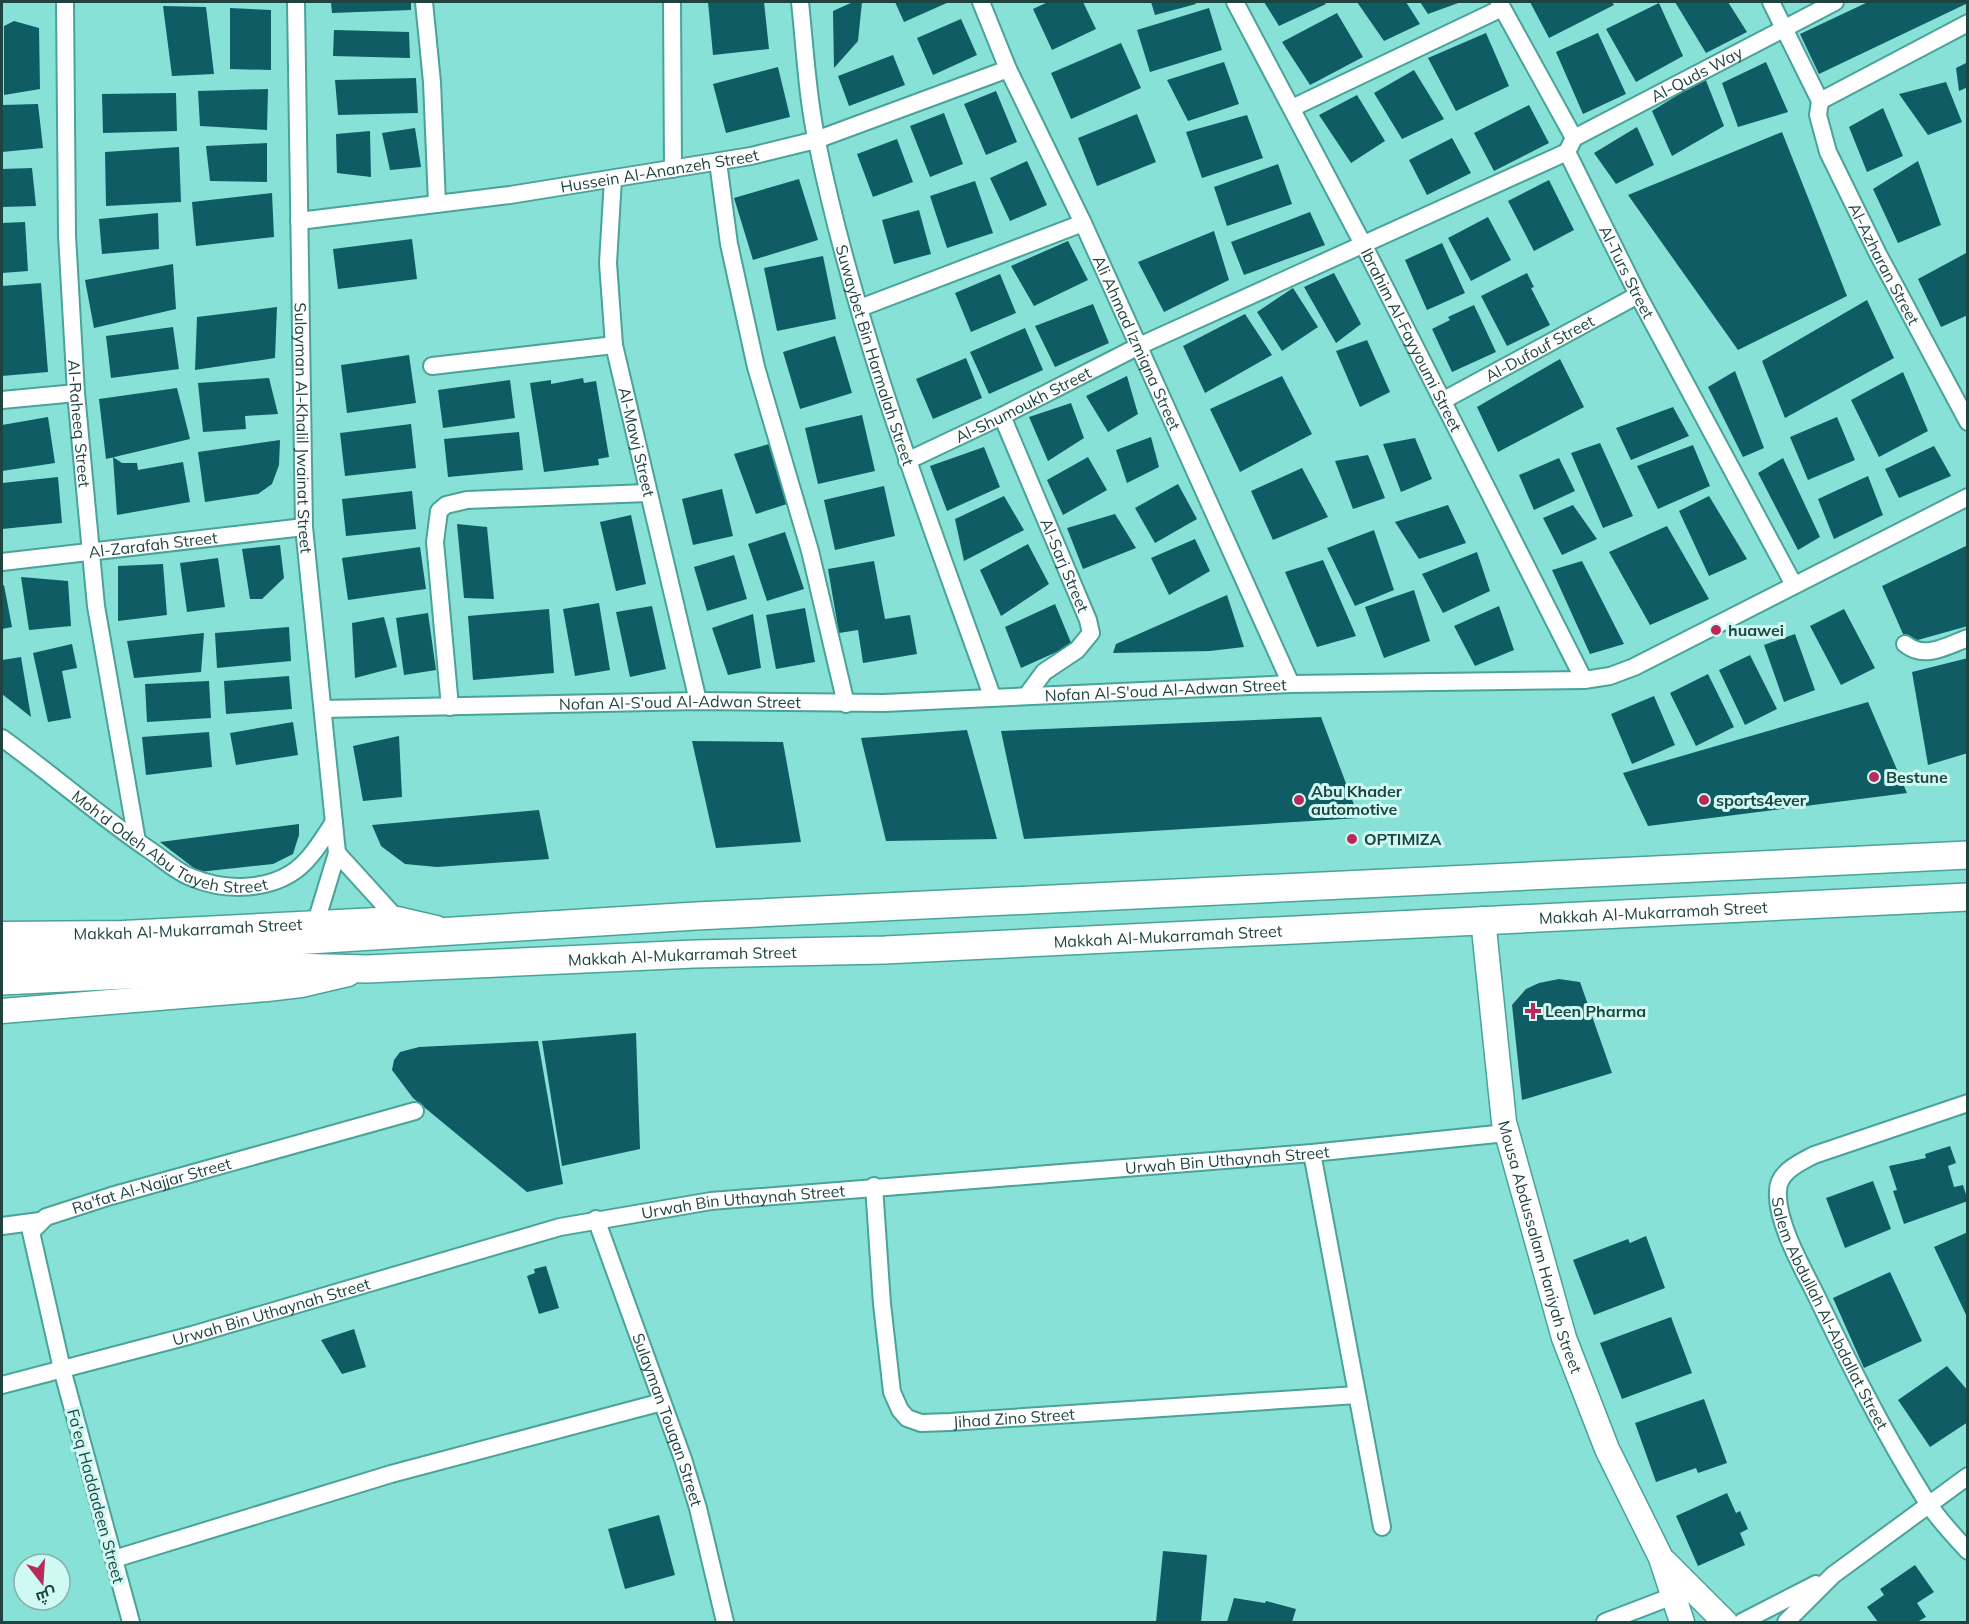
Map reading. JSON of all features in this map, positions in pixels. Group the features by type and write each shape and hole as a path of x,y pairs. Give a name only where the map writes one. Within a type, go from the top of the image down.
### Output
{"main road":[{"name":"Makkah Al-Mukarramah Street","path":"2,958 720,915 1968,855"},
{"name":"Makkah Al-Mukarramah Street","path":"2,981 289,967 367,969 694,954 894,950 1483,919 1968,897"}],"street":[{"name":"Al-Raheeq Street","path":"65,2 67,235 76,393 91,551 106,673 137,841"},
{"name":"Sulayman Al-Khalil Jwainat Street","path":"296,2 304,527 337,853 316,922"},
{"path":"424,2 433,103 437,204"},
{"path":"672,2 674,169"},
{"name":"Suwaybet Bin Harmalah Street","path":"800,2 816,140 860,308 907,461 992,696"},
{"name":"Ali Ahmad Izmiqna Street","path":"981,2 1008,69 1083,223 1291,684"},
{"name":"Ibrahim Al-Fayyoumi Street","path":"1235,2 1364,246 1584,680"},
{"name":"Al-Azharan Street","path":"1771,2 1820,101 1818,115 1827,152 1878,254 1968,422"},
{"name":"Al-Quds Way","path":"1571,145 1784,27 1835,2"},
{"path":"1292,108 1501,5"},
{"name":"Al-Turs Street","path":"1501,5 1571,145 1638,295 1794,585"},
{"path":"1820,101 1968,23"},
{"name":"Hussein Al-Ananzeh Street","path":"299,221 437,204 718,162 816,140 1008,69"},
{"path":"1364,246 1571,145"},
{"path":"718,162 729,244 756,367 810,550 846,704"},
{"name":"Al-Mawj Street","path":"613,179 608,263 615,345 647,493 698,701"},
{"path":"860,308 1083,223"},
{"name":"Al-Shumoukh Street","path":"907,461 1002,416 1139,346 1364,246"},
{"name":"Al-Dufouf Street","path":"1442,401 1638,295"},
{"path":"432,366 615,345"},
{"path":"2,400 76,393"},
{"name":"Al-Sarj Street","path":"1002,416 1088,620 1090,633 1077,650 1044,672 1027,695"},
{"path":"450,707 435,542 439,511 446,505 467,500 647,493"},
{"name":"Nofan Al-S'oud Al-Adwan Street","path":"323,710 698,701 846,704 1291,684 1584,680 1610,676 1634,667 1968,497"},
{"name":"Al-Zarafah Street","path":"2,562 304,527"},
{"path":"1905,644 1918,652 1926,653 1968,638"},
{"name":"Moh'd Odeh Abu Tayeh Street","path":"2,738 137,841 190,878 212,884 238,888 275,881 291,874 317,847 334,822"},
{"path":"337,853 397,920"},
{"name":"Mousa Abdussalam Haniyah Street","path":"1483,919 1497,1072 1506,1133 1564,1338 1586,1400 1661,1558 1682,1623"},
{"name":"Makkah Al-Mukarramah Street","path":"2,934 123,933 316,922 397,920 421,923 443,932"},
{"name":"Makkah Al-Mukarramah Street","path":"2,1011 301,985 367,969"},
{"name":"Salem Abdullah Al-Abdallat Street","path":"1968,1103 1814,1155 1795,1165 1782,1177 1777,1189 1779,1206 1803,1269 1842,1349 1928,1504 1968,1551"},
{"name":"Ra'fat Al-Najjar Street","path":"2,1226 40,1221 111,1196 415,1111"},
{"name":"Urwah Bin Uthaynah Street","path":"2,1385 265,1314 560,1227 596,1220 711,1201 874,1186 1312,1153 1506,1133"},
{"path":"1312,1153 1382,1527"},
{"name":"Jihad Zino Street","path":"874,1186 882,1304 892,1392 900,1410 907,1418 921,1423 950,1422 1357,1395"},
{"name":"Sulayman Touqan Street","path":"596,1220 698,1508 725,1623"},
{"path":"40,1221 31,1232 31,1238 62,1370"},
{"name":"Fa'eq Haddadeen Street","path":"62,1370 131,1623"},
{"path":"114,1559 391,1474 662,1402"},
{"path":"1786,1623 1833,1575 1968,1476"},
{"name":"Mousa Abdussalam Haniyah Street","path":"1661,1558 1725,1623"},
{"path":"1742,1623 1833,1575"},
{"path":"1605,1623 1673,1596"}],"building":[{"path":"331,2 411,2 411,10 332,13"},
{"path":"708,2 764,2 769,49 713,55"},
{"path":"853,2 862,2 858,41 834,68 833,11"},
{"path":"895,2 949,2 904,22"},
{"path":"1048,2 1083,2 1096,29 1052,50 1033,9"},
{"path":"1151,2 1195,2 1196,4 1155,15"},
{"path":"1264,2 1324,2 1326,4 1279,26"},
{"path":"1357,2 1406,2 1420,24 1384,41"},
{"path":"1420,2 1461,2 1428,14"},
{"path":"1530,2 1612,2 1614,5 1549,38"},
{"path":"1675,2 1728,2 1747,32 1706,53"},
{"path":"1868,2 1968,3 1819,74 1800,34"},
{"path":"1659,3 1683,56 1636,82 1606,29"},
{"path":"163,6 206,7 214,74 172,76"},
{"path":"230,8 271,10 271,70 230,69"},
{"path":"1209,8 1222,50 1150,72 1137,30"},
{"path":"1337,13 1363,57 1310,85 1282,42"},
{"path":"961,19 977,55 933,75 917,38"},
{"path":"14,21 39,28 40,89 4,95 4,26"},
{"path":"334,30 409,32 410,58 333,56"},
{"path":"1486,33 1509,86 1456,111 1428,58"},
{"path":"1598,33 1626,94 1583,114 1556,52"},
{"path":"1121,43 1141,88 1071,119 1051,73"},
{"path":"893,55 905,85 849,106 838,76"},
{"path":"1224,62 1239,104 1188,121 1167,80"},
{"path":"1766,62 1788,112 1738,127 1722,83"},
{"path":"1968,62 1968,87 1959,91 1956,68"},
{"path":"778,67 790,117 726,133 713,84"},
{"path":"1414,70 1444,119 1402,139 1374,93"},
{"path":"416,78 418,113 338,115 335,80"},
{"path":"1705,78 1724,126 1672,156 1652,111"},
{"path":"1946,82 1962,122 1928,135 1899,94"},
{"path":"268,89 267,130 200,126 198,91"},
{"path":"996,91 1017,142 986,155 964,104"},
{"path":"176,93 177,131 103,133 102,94"},
{"path":"1357,95 1385,141 1351,163 1319,115"},
{"path":"38,104 43,148 2,152 2,105"},
{"path":"1529,105 1549,143 1494,171 1474,133"},
{"path":"1883,108 1903,156 1867,172 1849,127"},
{"path":"944,113 963,164 930,177 910,126"},
{"path":"1137,114 1156,162 1097,186 1078,138"},
{"path":"1247,115 1263,158 1202,178 1186,132"},
{"path":"1637,127 1654,165 1616,184 1594,153"},
{"path":"415,128 421,167 390,170 382,133"},
{"path":"370,131 371,177 337,173 336,134"},
{"path":"1782,132 1847,296 1738,350 1628,195"},
{"path":"1452,138 1471,173 1427,195 1409,160"},
{"path":"897,139 913,182 873,197 857,154"},
{"path":"267,143 267,182 210,181 206,146"},
{"path":"179,147 181,202 106,206 105,152"},
{"path":"1027,161 1047,205 1010,221 990,178"},
{"path":"1918,161 1941,225 1898,243 1873,189"},
{"path":"1278,164 1292,204 1227,226 1214,187"},
{"path":"32,168 36,206 2,207 2,169"},
{"path":"799,179 818,240 753,260 734,198"},
{"path":"1549,180 1574,230 1534,251 1508,201"},
{"path":"975,181 993,233 947,248 930,196"},
{"path":"272,193 274,237 196,246 192,202"},
{"path":"919,210 931,254 894,264 882,220"},
{"path":"1310,212 1325,245 1244,275 1231,242"},
{"path":"158,213 159,249 102,254 99,219"},
{"path":"1488,217 1511,260 1471,281 1448,238"},
{"path":"25,222 28,271 2,273 2,223"},
{"path":"1214,231 1229,280 1164,312 1138,262"},
{"path":"412,239 417,279 338,289 333,249"},
{"path":"1068,241 1088,280 1034,306 1011,266"},
{"path":"1442,243 1465,293 1427,310 1405,260"},
{"path":"1968,252 1968,315 1941,327 1918,279"},
{"path":"823,256 836,319 777,331 764,268"},
{"path":"173,264 176,309 94,328 85,280"},
{"path":"1334,273 1361,324 1336,343 1304,287"},
{"path":"1527,273 1534,287 1531,288 1550,325 1507,346 1481,296"},
{"path":"1000,274 1016,313 971,332 955,293"},
{"path":"41,283 48,372 2,376 2,286"},
{"path":"1293,288 1318,327 1282,351 1257,312"},
{"path":"1867,300 1894,358 1785,418 1762,361"},
{"path":"1093,304 1109,343 1055,367 1035,326"},
{"path":"1474,305 1496,352 1452,372 1432,329 1450,320 1448,317"},
{"path":"277,307 275,358 195,370 197,317"},
{"path":"1245,314 1272,355 1205,393 1183,346"},
{"path":"173,327 179,369 111,378 106,336"},
{"path":"1025,328 1043,370 989,394 970,352"},
{"path":"835,336 852,393 800,409 783,352"},
{"path":"1367,340 1390,392 1360,407 1336,351"},
{"path":"409,355 416,403 347,413 341,365"},
{"path":"966,358 982,398 933,419 916,379"},
{"path":"1560,359 1584,407 1498,452 1477,407"},
{"path":"1735,371 1764,448 1743,457 1708,387"},
{"path":"1903,372 1928,431 1879,457 1851,400"},
{"path":"1127,376 1138,414 1108,432 1086,396"},
{"path":"1282,376 1312,434 1240,472 1210,409"},
{"path":"269,378 278,414 245,416 246,429 203,432 198,383"},
{"path":"583,378 584,383 596,381 609,457 598,459 599,465 544,472 530,383 551,380 551,384"},
{"path":"510,380 515,418 443,428 438,390"},
{"path":"177,388 190,439 106,459 99,399"},
{"path":"1071,403 1084,438 1048,461 1029,417"},
{"path":"1673,407 1689,436 1631,460 1616,428"},
{"path":"862,415 875,471 818,484 805,428"},
{"path":"48,417 55,463 2,471 2,425"},
{"path":"1837,417 1855,460 1808,480 1790,437"},
{"path":"411,424 416,468 345,476 340,433"},
{"path":"519,432 523,470 448,477 444,439"},
{"path":"1151,437 1159,467 1127,483 1116,450"},
{"path":"1415,438 1432,479 1401,492 1383,444"},
{"path":"280,440 279,465 272,484 258,494 205,502 198,452"},
{"path":"1600,443 1633,516 1603,528 1571,453"},
{"path":"769,444 787,504 756,514 734,454"},
{"path":"1693,445 1710,486 1658,509 1637,466"},
{"path":"1934,446 1951,476 1899,498 1885,469"},
{"path":"984,447 1000,487 947,511 930,466"},
{"path":"1368,455 1385,498 1353,509 1335,461"},
{"path":"113,457 122,463 137,463 138,470 183,462 190,502 117,515"},
{"path":"1088,457 1107,490 1063,515 1047,480"},
{"path":"1559,458 1575,491 1534,510 1519,475"},
{"path":"1783,458 1820,537 1798,550 1758,473"},
{"path":"1302,468 1328,517 1273,540 1251,491"},
{"path":"1868,476 1883,515 1834,539 1818,499"},
{"path":"58,477 62,523 2,529 2,483"},
{"path":"1178,484 1197,519 1155,543 1135,508"},
{"path":"884,486 895,536 835,550 824,500"},
{"path":"722,489 733,536 693,545 682,499"},
{"path":"412,491 416,529 346,536 342,499"},
{"path":"1004,496 1024,530 964,561 955,519"},
{"path":"1709,496 1747,559 1709,576 1679,511"},
{"path":"1448,505 1466,543 1419,559 1395,522"},
{"path":"1573,505 1597,539 1562,555 1543,518"},
{"path":"1115,514 1136,548 1083,569 1067,528"},
{"path":"631,515 646,584 616,591 600,522"},
{"path":"457,524 487,527 494,599 464,598"},
{"path":"1667,526 1709,599 1650,625 1609,552"},
{"path":"1374,530 1394,590 1355,606 1327,548"},
{"path":"785,532 804,589 767,601 748,544"},
{"path":"1195,539 1210,571 1169,595 1151,558"},
{"path":"1028,544 1049,584 1001,616 980,570"},
{"path":"280,545 284,578 262,599 250,599 242,549"},
{"path":"1968,545 1968,626 1907,643 1882,586"},
{"path":"420,547 426,589 348,600 342,558"},
{"path":"1477,552 1490,591 1443,613 1422,574"},
{"path":"734,555 747,599 707,611 694,567"},
{"path":"218,558 225,607 187,612 180,563"},
{"path":"1323,560 1356,636 1317,647 1285,572"},
{"path":"874,561 885,619 910,615 917,654 863,663 858,630 839,633 828,569"},
{"path":"1582,561 1624,644 1590,654 1552,570"},
{"path":"163,564 167,615 118,621 118,566"},
{"path":"21,577 68,581 71,626 29,630"},
{"path":"4,585 12,627 2,629 2,586"},
{"path":"1414,590 1430,641 1384,658 1365,607"},
{"path":"1227,595 1244,647 1210,651 1113,653 1116,644"},
{"path":"599,603 610,670 575,676 563,609"},
{"path":"1055,604 1072,645 1021,668 1005,627"},
{"path":"652,606 666,669 630,677 616,612"},
{"path":"1499,606 1514,650 1475,666 1454,626"},
{"path":"805,608 815,662 776,669 766,615"},
{"path":"549,609 554,673 473,680 468,616"},
{"path":"1844,609 1875,668 1841,685 1810,626"},
{"path":"428,613 436,670 404,675 396,618"},
{"path":"753,614 761,668 728,675 712,628"},
{"path":"384,617 397,667 355,678 352,623"},
{"path":"289,627 291,661 217,668 215,633"},
{"path":"204,633 201,672 134,678 127,641"},
{"path":"1795,634 1815,690 1784,702 1764,645"},
{"path":"72,644 77,668 62,671 71,718 48,722 33,653"},
{"path":"1750,655 1777,709 1745,725 1719,670"},
{"path":"21,657 31,717 2,694 2,660"},
{"path":"1968,658 1968,753 1928,765 1912,672"},
{"path":"1708,674 1734,727 1696,746 1670,693"},
{"path":"289,676 292,709 226,714 224,681"},
{"path":"209,681 211,718 147,722 145,684"},
{"path":"1654,696 1675,745 1632,764 1611,714"},
{"path":"1868,702 1907,793 1648,826 1623,773"},
{"path":"1321,717 1359,818 1024,839 1001,731"},
{"path":"293,722 298,755 236,765 230,733"},
{"path":"967,730 997,839 886,841 861,738"},
{"path":"209,732 212,767 146,775 142,737"},
{"path":"399,736 402,797 363,801 353,746"},
{"path":"692,741 783,742 801,842 716,848"},
{"path":"539,810 549,859 437,867 405,864 381,846 372,825"},
{"path":"299,824 299,835 293,854 273,864 199,872 160,842"},
{"path":"1559,979 1580,982 1612,1073 1522,1100 1512,1005 1526,989 1539,983"},
{"path":"636,1033 640,1149 562,1166 542,1041"},
{"path":"538,1041 563,1184 527,1192 413,1098 392,1070 394,1060 400,1052 419,1047"},
{"path":"1950,1146 1956,1163 1948,1166 1954,1187 1963,1185 1968,1201 1904,1224 1893,1191 1897,1190 1889,1166 1926,1158 1925,1154"},
{"path":"1873,1181 1891,1229 1845,1248 1826,1198"},
{"path":"1968,1232 1968,1319 1934,1247"},
{"path":"1646,1236 1665,1288 1594,1315 1573,1260 1628,1239 1630,1243"},
{"path":"546,1266 559,1308 539,1314 527,1276 535,1273 534,1269"},
{"path":"1890,1272 1922,1341 1864,1368 1833,1298"},
{"path":"1671,1317 1692,1373 1622,1399 1600,1343"},
{"path":"354,1329 366,1367 342,1374 321,1340"},
{"path":"1947,1366 1968,1391 1968,1422 1930,1447 1898,1400"},
{"path":"1704,1399 1727,1463 1698,1473 1696,1468 1656,1482 1635,1423"},
{"path":"1727,1493 1736,1513 1740,1511 1748,1529 1740,1533 1745,1545 1698,1566 1676,1516"},
{"path":"659,1515 675,1575 625,1589 608,1529"},
{"path":"1163,1551 1207,1555 1201,1622 1156,1622"},
{"path":"1915,1565 1934,1592 1917,1603 1926,1617 1917,1622 1878,1622 1867,1607 1884,1595 1880,1589"},
{"path":"1234,1598 1265,1603 1266,1601 1296,1609 1292,1622 1227,1622"}],"place":[{"name":"huawei","path":"1716,630"},
{"name":"Bestune","path":"1874,777"},
{"name":"Abu Khader automotive","path":"1299,800"},
{"name":"sports4ever","path":"1704,800"},
{"name":"OPTIMIZA","path":"1352,839"},
{"name":"Leen Pharma","path":"1533,1011"}]}
